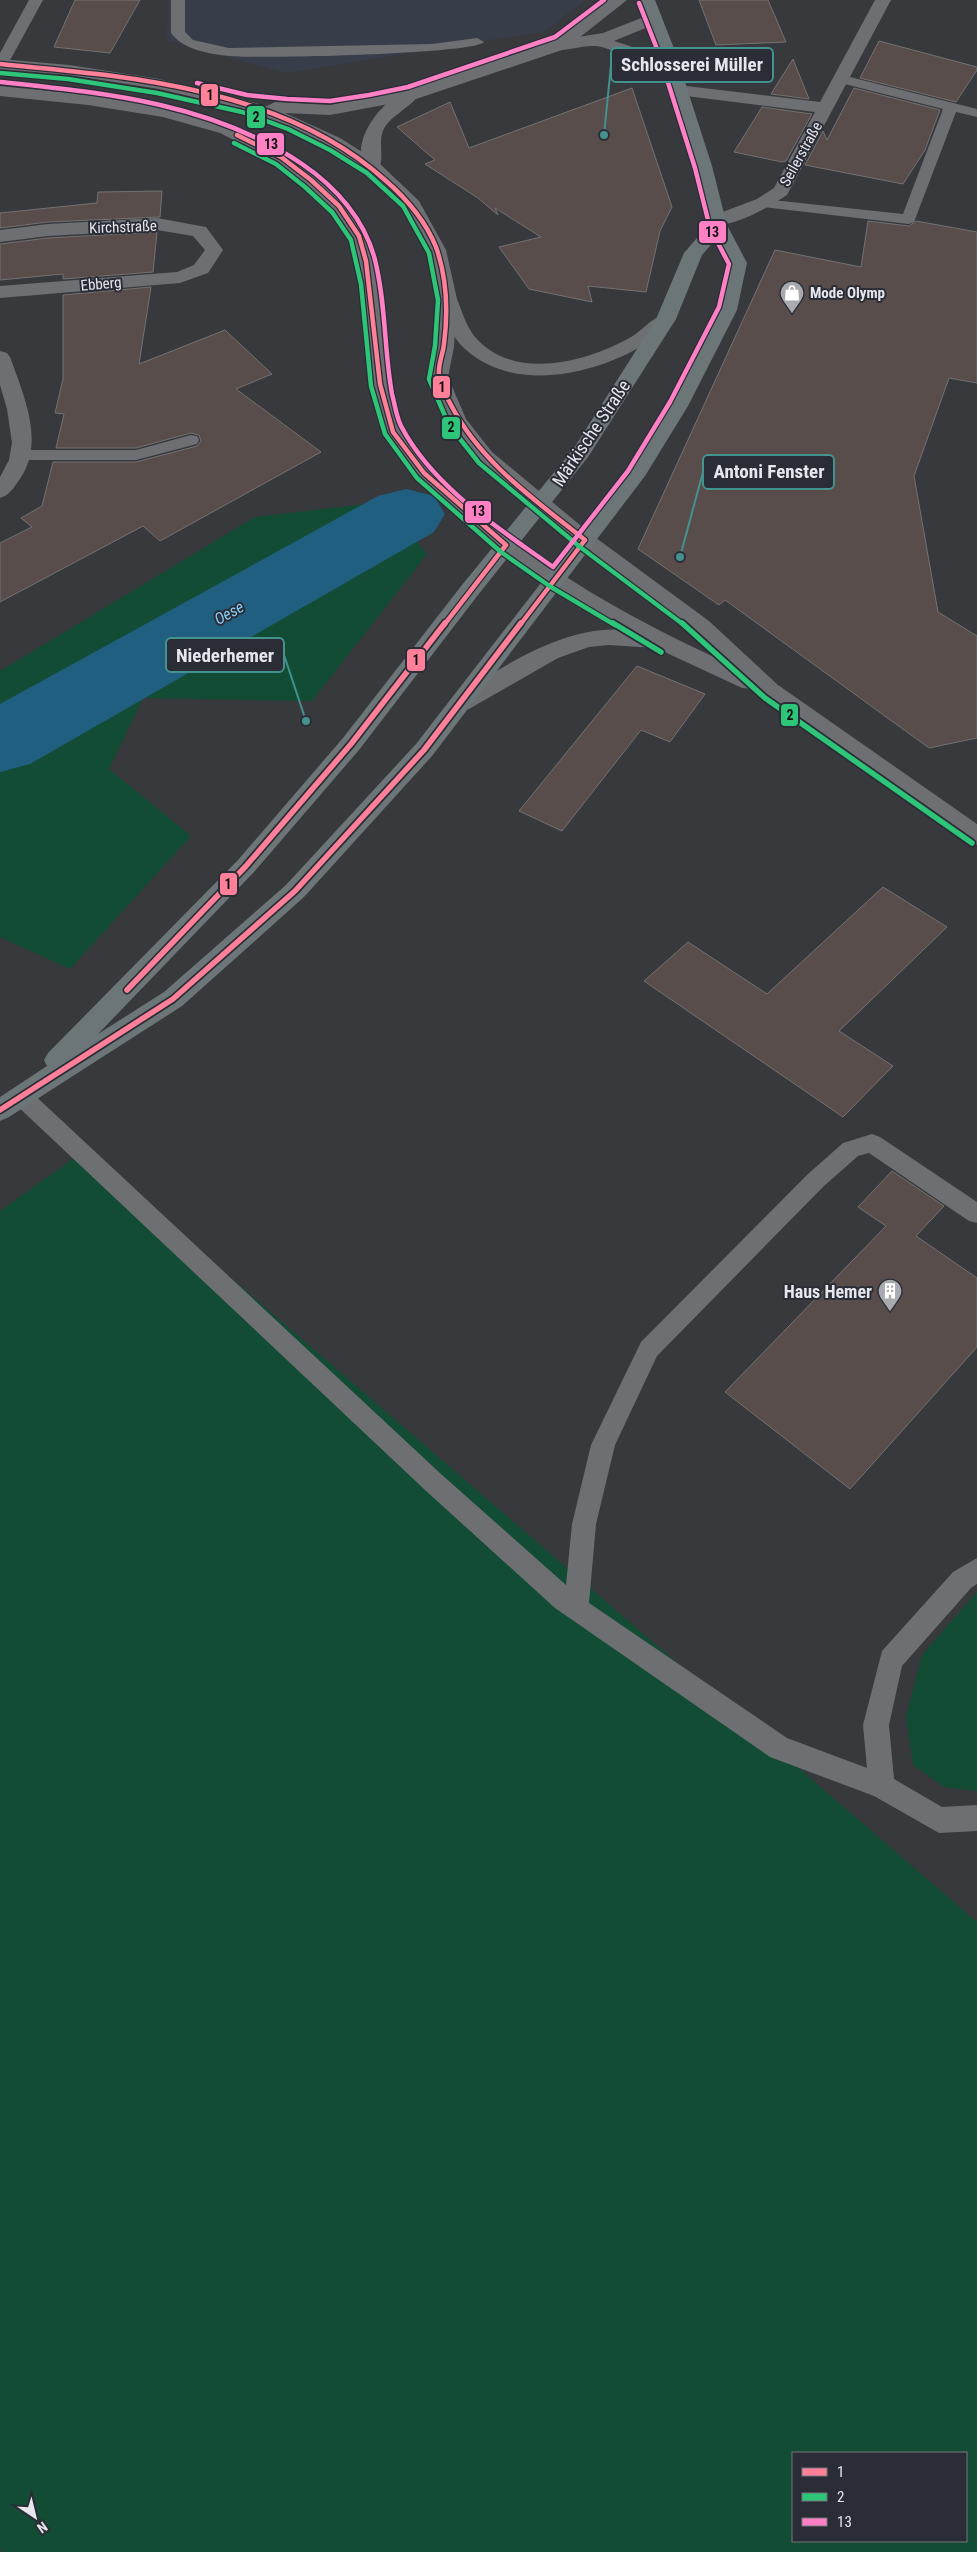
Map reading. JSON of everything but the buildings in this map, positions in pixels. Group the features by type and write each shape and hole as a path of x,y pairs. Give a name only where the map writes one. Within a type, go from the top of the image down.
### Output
{"main road":[{"path":"0,1110 173,999 280,904 424,750 636,476 678,406 727,310 738,263 718,222 704,166 647,0"},
{"name":"Märkische Straße","path":"21,1096 246,866 351,744 581,452 666,319 693,253 718,222"}],"street":[{"path":"559,45 618,0"},
{"name":"Seilerstraße","path":"718,222 763,204 781,191 883,0"},
{"path":"245,104 330,110 410,95 559,45 595,41 626,33 654,18"},
{"path":"595,41 624,48 647,58 676,84"},
{"path":"0,65 69,70 159,84 245,104 308,129 334,142 372,166 410,201 437,250 447,299 461,332 473,346 492,357 531,369 554,369 580,365 612,354 639,340 666,319"},
{"name":"Seilerstraße","path":"676,84 826,108"},
{"path":"0,91 88,100 165,112 226,129 281,158 311,180 339,206 359,236 370,284 380,384 393,432 424,473 506,546 555,579 662,642 770,691"},
{"path":"372,166 369,145 374,128 410,95"},
{"name":"Kirchstraße","path":"0,236 48,230 157,224 199,231 214,250 201,269"},
{"name":"Ebberg","path":"0,292 180,277 201,269"},
{"path":"447,299 444,346 438,377 457,421 485,457 585,540 701,626 770,691 977,836"},
{"path":"0,357 23,424 21,455 13,473 0,492"},
{"path":"461,703 560,649 585,641 608,637 662,642"}],"lane":[{"path":"0,65 36,0"},
{"path":"178,0 178,33 188,43 229,52 432,48 477,42"},
{"path":"842,79 977,113"},
{"path":"763,204 909,219 951,106"},
{"path":"21,455 136,455 191,440"},
{"path":"21,1096 432,1482 576,1608 779,1748 882,1786 940,1820 977,1818"},
{"path":"576,1608 584,1524 603,1445 649,1349 816,1180 851,1148 872,1143 977,1214"},
{"path":"882,1786 876,1725 891,1660 962,1580 977,1570"}],"shaded area":[{"path":"168,0 582,0 583,2 546,31 286,73 167,40"}],"green space":[{"path":"383,502 427,554 312,701 143,698 109,769 191,836 70,969 0,937 0,671 255,517"},
{"path":"84,1151 977,1922 977,2552 2,2552 0,2549 0,1211"},
{"path":"977,1592 977,1791 944,1787 913,1765 906,1717 922,1655"}],"waterway":[{"name":"Oese","path":"0,742 406,514"}],"transit line":[{"name":"13","path":"197,83 247,95 287,99 330,101 369,95 408,87 555,37 604,0"},
{"name":"13","path":"1,82 124,97 203,115 241,129 278,148 323,180 351,210 359,221 371,246 379,277 388,366 398,420 401,426 413,446 448,485 491,522 553,567 628,471 670,402 719,307 729,264 710,228 695,168 659,54 639,3"},
{"name":"1","path":"0,64 107,75 163,84 218,97 272,114 322,136 368,164 410,203 417,212 436,249 443,275 446,310 444,345 439,378 442,388 459,420 489,459 526,493 585,540"},
{"name":"2","path":"0,73 68,79 157,93 242,112 288,129 330,150 367,173 403,206 429,253 438,300 435,346 429,379 449,425 479,463 580,547 695,633 765,698 972,843"},
{"name":"1","path":"237,135 281,157 311,180 339,206 359,236 366,261 380,384 393,432 424,473 506,545"},
{"name":"2","path":"234,143 276,164 305,187 332,212 351,240 361,284 371,386 385,434 417,478 501,552 551,587 661,652"},
{"name":"1","path":"0,1110 173,999 295,891 424,750 585,540"},
{"name":"1","path":"127,990 246,866 351,744 506,545"}],"place":[{"name":"Schlosserei Müller","path":"604,135"},
{"name":"Mode Olymp","path":"792,314"},
{"name":"Antoni Fenster","path":"680,557"},
{"name":"Niederhemer","path":"306,721"},
{"name":"Haus Hemer","path":"890,1312"}]}
